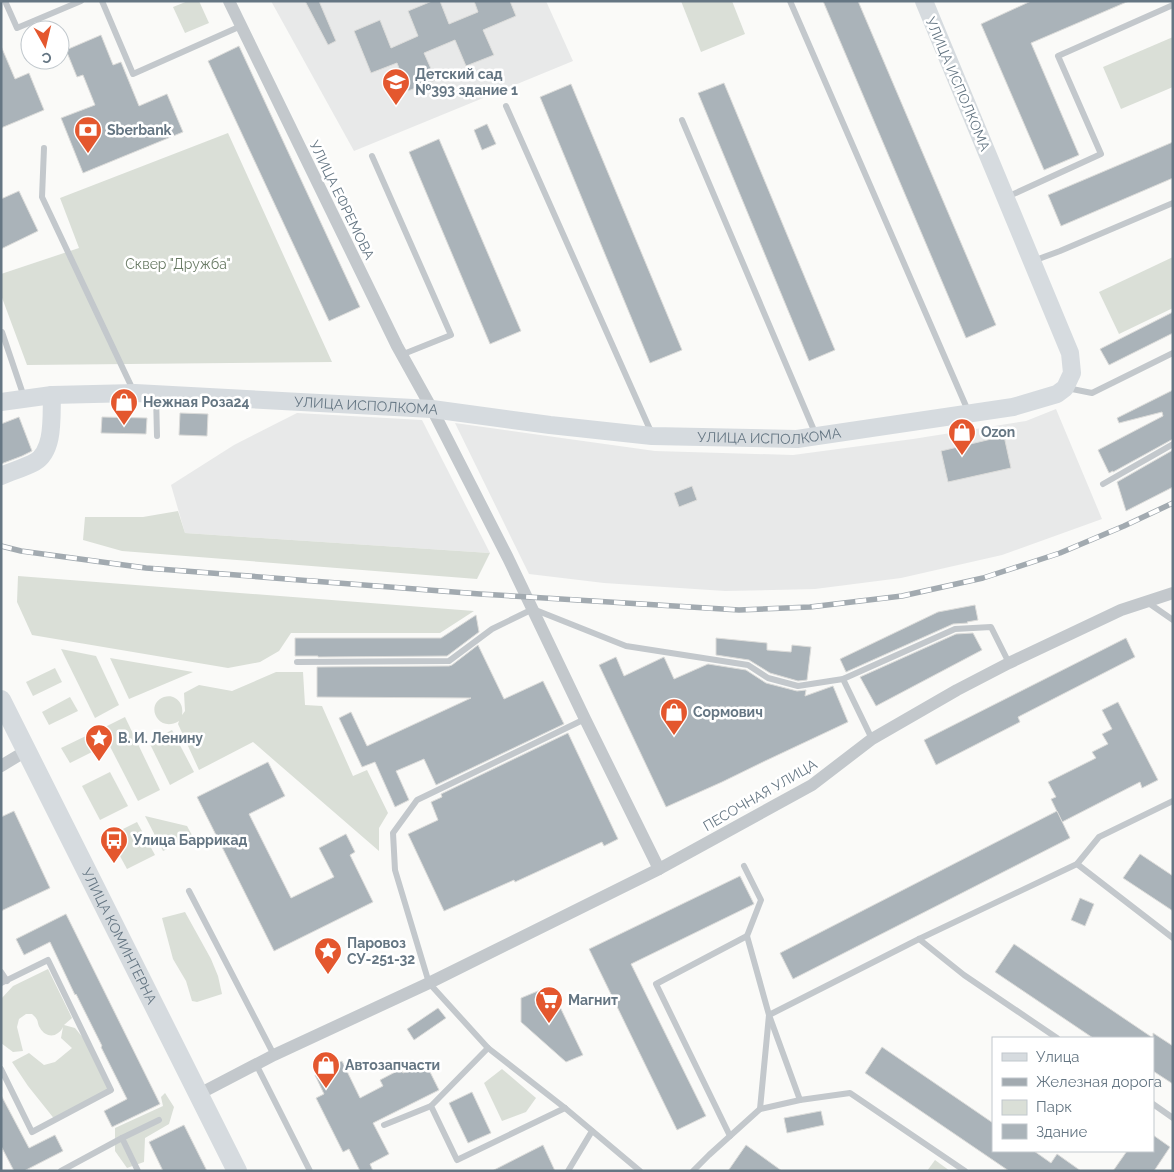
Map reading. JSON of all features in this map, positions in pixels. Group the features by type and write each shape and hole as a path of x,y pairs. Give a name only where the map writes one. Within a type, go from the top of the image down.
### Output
{"main road":[{"name":"УЛИЦА КОМИНТЕРНА","path":"1,700 237,1171"}],"street":[{"name":"УЛИЦА ЕФРЕМОВА","path":"229,1 401,355 432,409 533,609 659,869"},
{"name":"УЛИЦА ИСПОЛКОМА","path":"1,402 52,395 135,393 432,409 652,436 796,439 1013,407 1057,394 1065,388 1072,374 1070,353 924,1"},
{"path":"1,476 36,461 45,452 50,439 52,395"},
{"name":"ПЕСОЧНАЯ УЛИЦА","path":"199,1094 274,1055 430,983 659,869 812,785 872,739 957,690 1121,610 1173,593"},
{"path":"1,766 26,751"}],"lane":[{"path":"5,1 17,28 81,1"},
{"path":"102,1 133,74 241,26"},
{"path":"790,1 969,413"},
{"path":"1005,197 1102,154 1058,56 1173,5"},
{"path":"506,106 652,436"},
{"path":"682,120 816,436"},
{"path":"44,148 42,197 135,393"},
{"path":"372,156 451,335 401,355"},
{"path":"1032,261 1173,203"},
{"path":"2,332 24,398"},
{"path":"1065,388 1092,393 1173,353"},
{"path":"156,394 157,436"},
{"path":"1103,484 1173,444"},
{"path":"1147,602 1173,620"},
{"path":"297,662 449,661 492,629 533,609 626,646 748,665 768,678 798,686 843,679 955,629 991,628 1010,663"},
{"path":"843,679 872,739"},
{"path":"585,719 417,800 393,834 395,870 430,983 488,1048 640,1171"},
{"path":"769,1015 919,939 1076,864 1099,837 1173,801"},
{"path":"1076,864 1173,938"},
{"path":"744,866 761,900 747,936 769,1015 800,1100"},
{"path":"189,891 274,1055"},
{"path":"730,1136 656,984 747,936"},
{"path":"919,939 964,975 1056,1037"},
{"path":"1,972 4,982 48,960 111,1090 32,1132 1,1069"},
{"path":"760,1110 769,1015"},
{"path":"384,1125 431,1106 488,1048"},
{"path":"256,1064 310,1171"},
{"path":"693,1171 760,1110 800,1100 850,1093 965,1171"},
{"path":"1154,1105 1173,1118"},
{"path":"431,1106 457,1160 564,1108"},
{"path":"61,1171 159,1120"},
{"path":"568,1171 592,1131"},
{"path":"122,1138 138,1171"}],"shaded area":[{"name":"Детский сад №393 здание 1","path":"271,1 546,1 573,61 354,151"},
{"path":"1056,409 1102,519 1002,555 901,578 815,589 725,591 604,583 529,574 455,423 655,451 793,455 1026,421"},
{"path":"297,413 422,420 490,553 185,533 171,485 234,445"}],"green space":[{"path":"188,1 199,1 209,23 185,33 173,7"},
{"path":"681,1 732,1 745,34 701,52"},
{"path":"1173,37 1173,87 1121,109 1103,67"},
{"name":"Сквер \"Дружба\"","path":"228,133 332,362 27,365 1,295 1,274 79,248 60,198"},
{"path":"1173,257 1173,308 1119,334 1099,292"},
{"path":"178,511 185,533 490,553 477,579 122,551 83,540 85,517 143,517"},
{"path":"18,576 474,611 440,633 291,633 279,651 260,662 228,668 32,635 17,602"},
{"path":"61,649 96,656 119,705 95,718"},
{"path":"110,658 193,672 129,699"},
{"path":"55,668 62,682 33,696 26,682"},
{"path":"276,672 303,672 305,705 322,706 353,776 367,770 388,813 379,828 379,851 253,742 199,770 178,724 179,721 165,724 160,721 154,711 158,701 164,697 174,697 182,706 182,715 185,711 184,693 199,685 232,691"},
{"path":"70,697 78,711 49,725 42,712"},
{"path":"125,717 160,790 138,801 101,729"},
{"path":"172,730 194,772 170,785 149,742"},
{"path":"90,734 98,749 70,763 61,748"},
{"path":"110,772 128,806 100,820 82,786"},
{"path":"145,816 187,826 193,837 163,851"},
{"path":"137,822 155,855 127,869 109,836"},
{"path":"185,912 211,959 218,976 222,994 197,1002 192,1001 186,981 173,959 162,918"},
{"path":"48,969 72,1018 64,1025 75,1028 84,1039 113,1092 56,1121 28,1086 12,1062 29,1053 44,1065 55,1062 72,1048 61,1038 63,1027 56,1035 48,1035 42,1030 32,1014 26,1014 19,1019 17,1027 23,1051 13,1052 1,1043 1,999 13,986"},
{"path":"502,1069 536,1098 526,1112 502,1121 484,1083"},
{"path":"165,1093 174,1107 169,1124 145,1138 144,1162 127,1168 115,1151 115,1128 163,1106 161,1097"},
{"path":"935,1160 950,1171 927,1171"}],"building":[{"path":"305,1 319,1 336,41 328,45"},
{"path":"432,1 440,1 449,24 478,12 474,1 510,1 516,16 483,30 494,55 466,66 455,40 424,53 436,80 408,91 397,63 371,73 354,31 380,20 391,48 418,36 408,11"},
{"path":"823,1 858,1 996,325 966,338"},
{"path":"1031,1 1129,1 1031,43 1079,155 1044,170 981,24"},
{"path":"101,35 113,65 121,62 139,106 167,94 183,132 83,173 61,118 95,105 83,75 77,77 70,60 70,48"},
{"path":"1,46 15,79 29,73 44,110 1,128"},
{"path":"239,46 360,307 329,321 208,61"},
{"path":"724,83 835,350 809,361 698,93"},
{"path":"571,84 682,350 650,363 540,97"},
{"path":"487,124 496,144 482,150 474,130"},
{"path":"439,139 521,331 490,344 409,152"},
{"path":"1173,142 1173,178 1061,226 1048,195"},
{"path":"19,191 38,231 1,249 1,199"},
{"path":"1173,312 1173,333 1109,365 1100,349"},
{"path":"1173,390 1173,439 1109,473 1098,450 1163,416 1162,412 1119,423 1117,418"},
{"path":"180,413 208,414 207,436 179,435"},
{"path":"19,417 32,451 1,464 1,424"},
{"name":"Нежная Роза24","path":"102,417 147,418 146,434 101,433"},
{"path":"1004,436 1011,468 948,482 941,451"},
{"path":"1173,450 1173,487 1126,511 1117,482"},
{"path":"692,486 697,500 679,507 674,493"},
{"path":"975,605 978,620 953,624 846,672 840,659 938,612"},
{"path":"476,615 479,632 447,656 295,656 295,638 441,638"},
{"path":"973,633 982,650 876,706 860,677 956,634"},
{"path":"716,638 767,643 767,650 791,652 792,645 811,647 807,680 798,681 770,673 749,660 716,655"},
{"path":"1126,638 1135,657 1018,717 1020,722 936,765 924,740"},
{"path":"478,645 504,699 543,681 564,724 436,785 424,759 396,771 409,800 395,807 375,762 362,767 339,718 351,712 367,746 471,698 317,697 317,667 449,666"},
{"path":"616,657 624,676 664,657 674,679 708,664 746,670 766,683 797,691 806,690 805,696 833,686 848,722 666,807 599,665"},
{"path":"1118,702 1158,780 1142,788 1140,782 1062,822 1051,799 1056,797 1048,782 1096,758 1092,752 1108,744 1102,734 1112,729 1102,710"},
{"path":"568,733 618,839 604,846 602,842 515,882 514,880 444,911 408,834 438,820 431,802 442,797 441,794"},
{"path":"268,762 285,796 249,814 291,898 334,877 319,848 346,834 355,852 350,855 373,902 274,951 197,797"},
{"path":"14,811 50,888 1,911 1,817"},
{"path":"1057,811 1070,838 793,979 780,953"},
{"path":"1140,854 1173,876 1173,911 1123,878"},
{"path":"740,876 754,904 631,964 706,1116 677,1130 589,949"},
{"path":"1080,898 1094,904 1085,926 1071,920"},
{"path":"66,914 160,1104 112,1127 104,1111 127,1099 50,942 24,955 16,939"},
{"path":"1014,944 1152,1037 1092,1037 995,972"},
{"path":"550,986 583,1055 566,1062 521,1022 521,998"},
{"path":"438,1008 446,1018 414,1040 407,1029"},
{"path":"1153,1033 1173,1046 1173,1084 1154,1072"},
{"path":"882,1047 992,1122 992,1152 1035,1152 1051,1163 1057,1154 1081,1171 1009,1171 865,1073"},
{"path":"342,1061 360,1098 383,1086 380,1080 401,1069 403,1073 425,1062 439,1090 373,1123 389,1154 370,1164 373,1171 360,1171 349,1149 343,1152 316,1098 324,1094 315,1075"},
{"path":"472,1092 491,1133 468,1143 449,1103"},
{"path":"1,1095 29,1148 55,1135 63,1151 24,1171 14,1171 1,1146"},
{"path":"821,1111 824,1125 787,1133 784,1118"},
{"path":"184,1125 207,1171 163,1171 149,1142"},
{"path":"1154,1136 1170,1147 1154,1171 1113,1171 1126,1152 1154,1152"},
{"path":"543,1145 555,1171 492,1171"},
{"path":"746,1145 782,1171 728,1171"}],"railway":[{"path":"1,546 21,551 146,568 480,594 739,610 810,607 902,596 983,578 1060,553 1173,503"}],"place":[{"name":"Детский сад №393 здание 1","path":"396,106"},
{"name":"Sberbank","path":"88,154"},
{"name":"Нежная Роза24","path":"124,426"},
{"name":"Ozon","path":"962,456"},
{"name":"Сормович","path":"674,736"},
{"name":"В. И. Ленину","path":"99,762"},
{"name":"Улица Баррикад","path":"114,864"},
{"name":"Паровоз СУ-251-32","path":"328,975"},
{"name":"Магнит","path":"549,1024"},
{"name":"Автозапчасти","path":"326,1089"}]}
